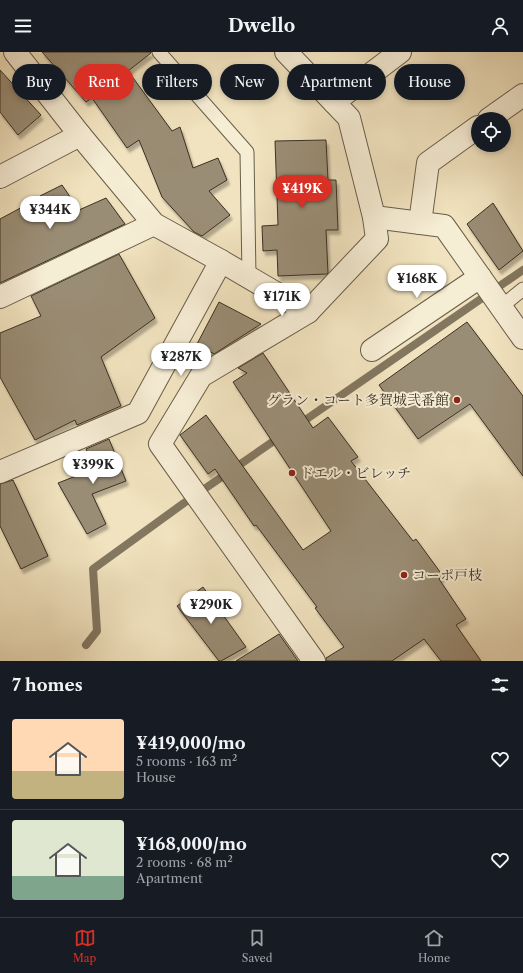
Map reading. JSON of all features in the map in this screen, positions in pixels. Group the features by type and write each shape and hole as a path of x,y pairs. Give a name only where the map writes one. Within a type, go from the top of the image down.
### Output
{"street":[{"path":"15,52 80,136 154,224 308,312"},
{"path":"286,52 349,118 374,217 377,239 308,312 202,376 160,444 314,661"},
{"path":"334,102 400,52"},
{"path":"500,112 523,95"},
{"path":"420,223 428,163 471,132"},
{"path":"0,177 80,136"},
{"path":"374,217 444,226 523,338"},
{"path":"0,297 154,224"},
{"path":"0,472 138,413 221,261"},
{"path":"372,350 491,292"}],"lane":[{"path":"159,52 247,152 249,278"},
{"path":"491,292 523,289"}],"building":[{"path":"42,52 151,52 134,66 134,64 74,64 74,88 66,79 66,64 53,64"},
{"path":"0,70 12,83 12,100 27,100 41,115 18,135 0,112"},
{"path":"134,79 142,90 142,100 149,100 172,131 180,127 193,168 218,158 227,180 209,191 230,215 202,236 194,232 162,197 139,140 127,148 93,100 134,100"},
{"path":"326,140 328,180 336,180 338,230 326,230 328,273 278,276 277,250 263,251 262,226 278,225 275,141"},
{"path":"62,185 79,210 106,198 125,224 0,283 0,219"},
{"path":"493,203 523,251 499,270 467,224"},
{"path":"119,254 155,318 101,357 121,406 77,425 75,420 35,440 0,377 0,333 41,316 31,296"},
{"path":"219,302 261,324 214,354 197,344"},
{"name":"グラン・コート多賀城弐番館","path":"467,322 523,396 523,476 470,404 418,439 379,385"},
{"path":"263,353 313,428 328,417 358,457 351,461 413,541 416,539 443,576 439,579 466,619 456,625 481,661 441,661 424,639 392,661 326,661 326,658 344,647 315,608 317,607 256,525 254,526 215,469 208,474 180,435 206,415 303,550 331,531 233,382 247,373 238,368"},
{"path":"109,439 126,481 92,494 106,524 87,534 58,483 94,469 86,449"},
{"path":"13,480 48,556 21,569 0,526 0,484"},
{"path":"203,587 246,647 221,661 219,661 177,606"},
{"path":"279,634 298,661 236,661"}],"waterway":[{"path":"298,425 523,270"},
{"path":"86,645 97,631 93,569 184,503 281,436"}],"place":[{"name":"グラン・コート多賀城弐番館","path":"457,400"},
{"name":"ドエル・ビレッチ","path":"292,473"},
{"name":"コーポ戸枝","path":"404,575"}]}
